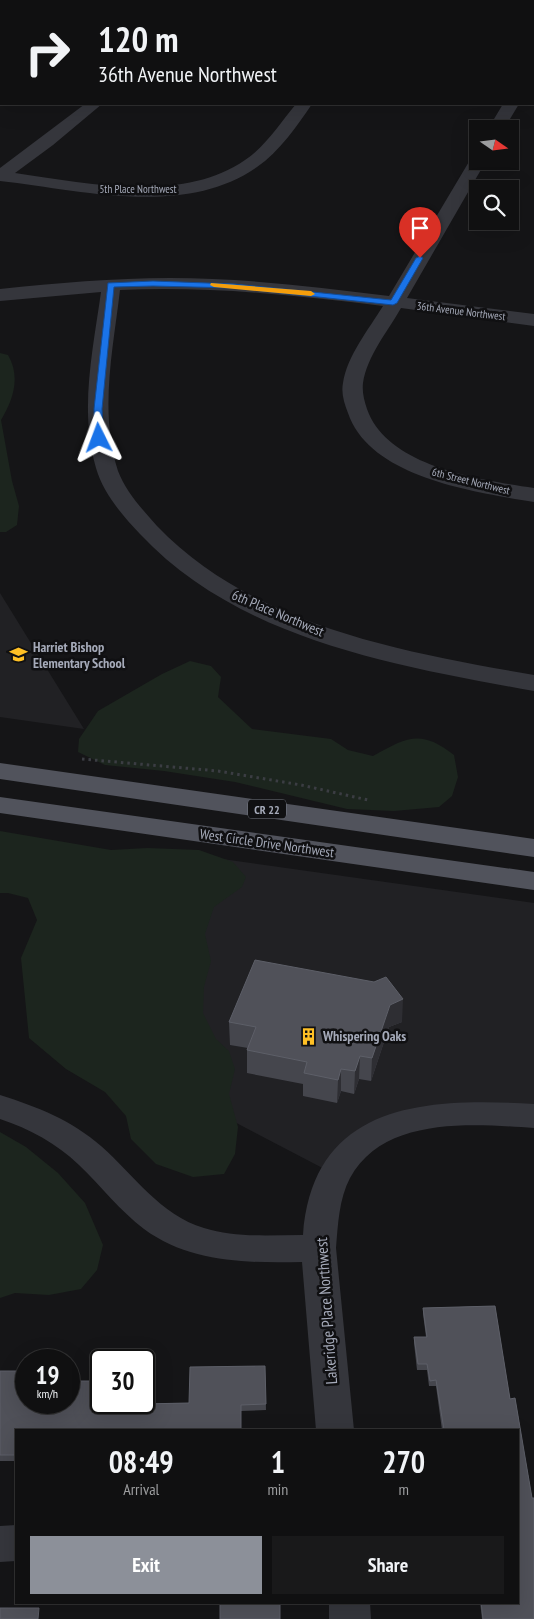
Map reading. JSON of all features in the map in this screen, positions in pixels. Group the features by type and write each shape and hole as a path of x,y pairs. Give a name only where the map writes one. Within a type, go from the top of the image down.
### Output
{"main road":[{"name":"CR 22","path":"0,771 534,848"},
{"name":"West Circle Drive Northwest","path":"0,804 534,881"}],"street":[{"path":"1,176 93,105"},
{"name":"5th Place Northwest","path":"1,176 115,190 164,191 210,184 250,165 262,154 303,105"},
{"path":"501,120 510,105"},
{"name":"6th Street Northwest","path":"472,170 360,362 352,384 355,405 363,427 379,444 404,460 436,473 476,484 534,495"},
{"name":"36th Avenue Northwest","path":"0,295 111,285 234,286 534,320"},
{"name":"6th Place Northwest","path":"111,285 98,409 99,438 107,470 120,496 144,528 170,552 205,578 245,601 312,629 390,653 467,671 534,683"},
{"path":"0,1107 20,1113 49,1126 76,1143 140,1207 162,1224 192,1239 226,1246 319,1248"},
{"name":"Lakeridge Place Northwest","path":"335,1429 319,1248 323,1209 334,1174 353,1148 376,1133 411,1120 443,1115 481,1113 534,1116"},
{"path":"0,1544 15,1543"},
{"path":"349,1604 350,1619"}],"path":[{"path":"81,759 218,771 301,785 372,801"}],"shaded area":[{"path":"0,353 8,355 12,363 15,380 12,396 1,420 12,481 19,506 17,525 6,532 0,532"},
{"name":"Harriet Bishop Elementary School","path":"0,593 84,729 0,717"},
{"path":"190,661 211,666 221,677 218,697 252,729 331,739 348,750 373,756 405,740 423,739 442,747 454,755 458,777 452,796 439,807 394,811 347,809 235,782 164,771 105,765 78,752 79,739 98,711 162,674"},
{"path":"0,831 111,850 147,848 199,850 233,862 246,877 242,887 214,907 205,934 211,961 204,987 203,1013 216,1039 229,1051 235,1069 229,1094 238,1127 235,1154 224,1174 193,1177 156,1164 131,1139 126,1116 105,1092 66,1069 29,1038 21,958 37,920 28,898 0,893"},
{"path":"166,851 534,903 534,1116 411,1120 334,1174 204,1106"},
{"path":"0,1132 26,1147 58,1173 85,1203 103,1245 97,1270 81,1289 49,1295 15,1293 0,1298"}],"building":[{"name":"Whispering Oaks","path":"255,960 374,982 386,977 403,999 390,1005 372,1058 360,1056 355,1071 341,1069 338,1080 304,1073 307,1062 247,1050 256,1027 229,1022"},
{"path":"495,1306 510,1399 515,1398 532,1498 534,1498 534,1619 483,1619 481,1604 519,1604 519,1429 444,1429 436,1380 430,1381 427,1364 418,1364 414,1337 427,1337 423,1308"},
{"path":"265,1366 266,1404 241,1405 241,1429 15,1429 15,1455 0,1455 0,1371 15,1371 15,1414 80,1414 80,1381 90,1381 90,1414 155,1414 155,1404 189,1403 190,1367"},
{"path":"220,1604 280,1604 280,1619 220,1619"},
{"path":"0,1608 39,1608 38,1619 0,1619"}],"slow traffic":[{"path":"214,285 311,294"}],"place":[{"name":"Harriet Bishop Elementary School","path":"19,655"},
{"name":"Whispering Oaks","path":"309,1036"}],"route":[{"path":"99,438 98,409 111,285 195,284 234,286 393,303 420,258"}]}
